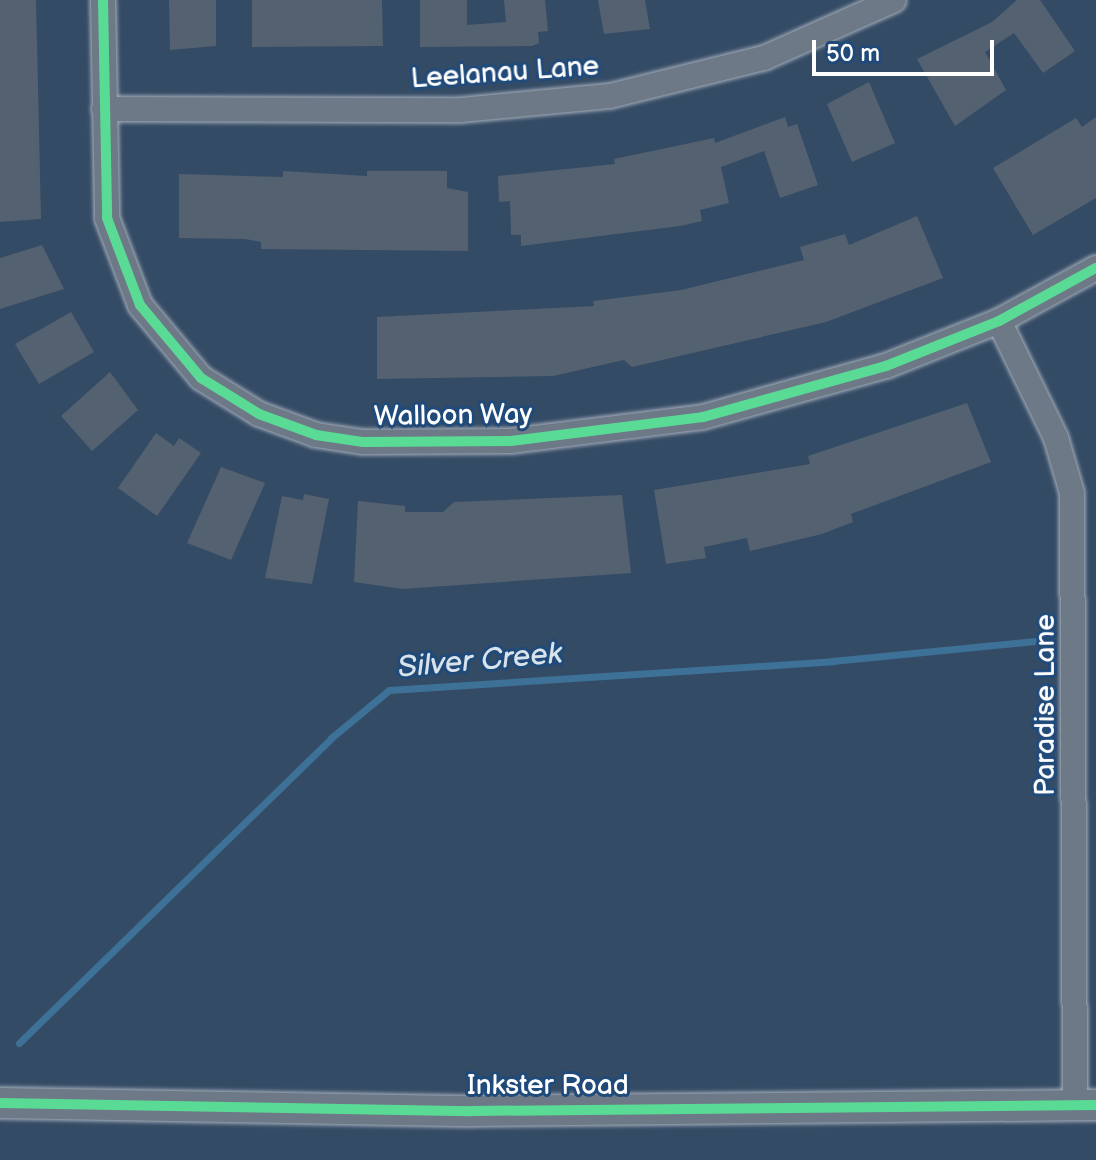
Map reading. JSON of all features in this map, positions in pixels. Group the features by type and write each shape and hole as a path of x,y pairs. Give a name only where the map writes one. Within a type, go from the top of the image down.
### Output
{"street":[{"name":"Walloon Way","path":"103,0 107,218 140,305 201,378 267,418 316,435 487,441 652,427 802,393 999,321 1096,268"},
{"name":"Leelanau Lane","path":"104,109 461,110 581,100 764,58 894,0"},
{"name":"Paradise Lane","path":"999,321 1056,438 1072,493 1086,851 1086,1105"},
{"name":"Inkster Road","path":"0,1103 471,1111 1086,1105"}],"building":[{"path":"0,0 36,0 41,219 0,222"},
{"path":"169,0 216,0 216,46 170,50"},
{"path":"252,0 382,0 383,46 252,47"},
{"path":"420,0 467,0 467,25 506,22 504,0 545,0 548,31 538,32 539,43 532,46 420,47"},
{"path":"598,0 645,0 650,29 604,34"},
{"path":"1017,0 1040,0 1075,51 1043,73 1014,33 985,52 1006,90 955,126 917,59 992,22"},
{"path":"869,82 895,143 852,162 827,104"},
{"path":"785,117 788,127 797,124 818,185 780,198 764,151 721,167 729,203 700,210 702,221 680,226 521,246 521,235 511,235 510,201 499,202 498,176 615,164 614,159 714,138 715,143"},
{"path":"1096,117 1096,198 1033,235 993,168 1076,118 1082,127"},
{"path":"283,171 367,176 367,171 447,171 447,188 468,192 468,251 261,249 261,242 245,239 179,238 179,174 283,177"},
{"path":"917,216 943,278 826,322 632,367 624,360 553,376 377,379 377,317 594,306 593,301 681,290 804,260 800,247 845,234 849,245"},
{"path":"42,245 64,289 0,309 0,258"},
{"path":"71,312 94,352 39,384 15,344"},
{"path":"110,372 138,410 92,451 61,416"},
{"path":"967,403 991,462 851,514 853,522 822,534 750,551 747,538 704,547 706,558 666,564 654,490 810,464 808,456"},
{"path":"156,433 174,446 179,438 201,453 157,516 118,488"},
{"path":"221,467 265,483 231,560 187,543"},
{"path":"304,494 329,499 312,584 265,578 282,496 303,500"},
{"path":"622,495 631,573 402,589 354,582 358,501 405,506 405,512 443,512 454,502"}],"waterway":[{"name":"Silver Creek","path":"19,1043 331,738 389,690 832,661 1035,641"}],"cycle path":[{"path":"103,0 107,218 140,305 201,378 259,414 316,435 363,442 511,441 703,417 886,366 999,321 1096,268"},
{"path":"0,1103 471,1111 1096,1105"}]}
